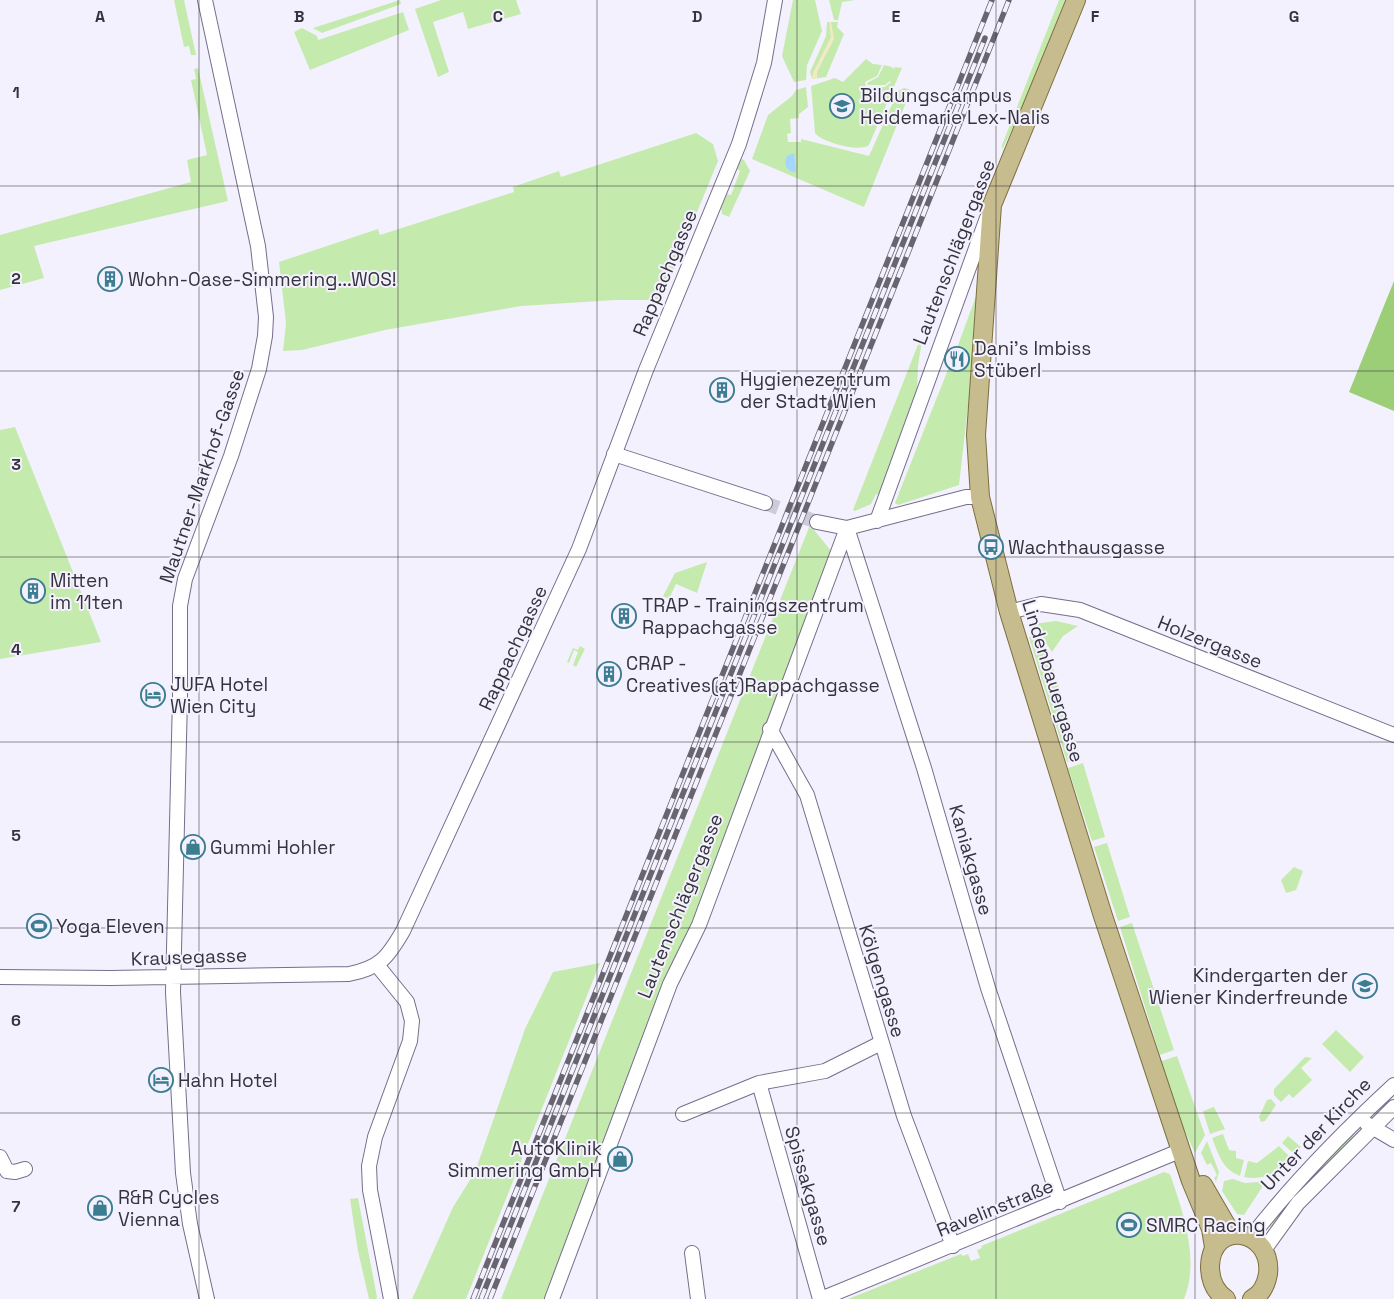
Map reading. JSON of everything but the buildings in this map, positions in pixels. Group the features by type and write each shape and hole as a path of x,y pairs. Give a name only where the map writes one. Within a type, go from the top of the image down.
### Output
{"main road":[{"name":"Lautenschlägergasse","path":"992,205 1076,0"},
{"name":"Lindenbauergasse","path":"992,205 976,435 980,497 1009,612 1103,916 1183,1152 1191,1182 1211,1229 1214,1248"},
{"name":"Lindenbauergasse","path":"1183,1152 1232,1235"},
{"path":"1216,1295 1210,1274 1211,1257 1214,1248 1222,1238 1232,1235 1251,1237 1264,1250 1269,1266 1267,1280 1261,1296"}],"street":[{"name":"Mautner-Markhof-Gasse","path":"205,0 258,246 266,317 266,336 256,378 181,592 173,976 183,1173 190,1224 207,1299"},
{"name":"Rappachgasse","path":"377,965 386,957 403,931 578,549 646,370 745,128 764,64 775,0"},
{"name":"Lautenschlägergasse","path":"877,521 992,205"},
{"path":"614,454 765,503"},
{"path":"817,522 847,528 963,498 980,497"},
{"name":"Lautenschlägergasse","path":"552,1299 670,984 699,925 770,729 847,528"},
{"name":"Kaniakgasse","path":"847,528 924,768 988,988 1060,1202"},
{"name":"Holzergasse","path":"1009,612 1041,604 1080,610 1394,735"},
{"name":"Kölgengasse","path":"770,729 807,795 904,1116 953,1246"},
{"path":"377,965 407,1002 412,1021 410,1041 375,1137 370,1166 370,1190 391,1299"},
{"name":"Krausegasse","path":"0,977 349,974 377,965"},
{"path":"683,1114 759,1083 825,1070 881,1043"},
{"name":"Spissakgasse","path":"759,1083 821,1299"},
{"name":"Unter der Kirche","path":"1251,1237 1287,1192 1394,1085"},
{"name":"Unter der Kirche","path":"1264,1250 1298,1203 1394,1107"},
{"path":"1359,1118 1373,1129 1394,1140"},
{"name":"Ravelinstraße","path":"821,1299 1183,1152"},
{"path":"0,1157 7,1170 15,1172 25,1169"},
{"path":"692,1253 698,1299"}],"green space":[{"path":"174,0 184,0 196,55 191,55 189,46 184,47"},
{"path":"400,0 401,4 322,33 313,28"},
{"path":"441,0 516,0 521,14 468,29 463,12 433,22 449,72 438,77 415,9"},
{"path":"793,0 815,0 822,31 807,65 806,80 794,82 782,56"},
{"path":"829,0 855,0 842,2 838,20 834,20"},
{"path":"1059,0 1065,0 1015,124 1002,150 1002,145"},
{"path":"403,12 409,30 310,70 294,32 302,28 317,36 318,40"},
{"path":"827,22 838,22 837,27 844,34 826,77 812,79 810,72 826,36"},
{"path":"866,59 873,64 882,65 877,76 865,82 866,87 885,87 891,82 885,85 868,85 867,83 878,77 884,65 893,69 895,67 902,68 869,145 858,148 825,140 815,133 811,86 835,78 843,82"},
{"path":"198,68 228,201 34,246 44,278 0,290 0,235 191,182 187,160 207,155 191,80 196,79 194,69"},
{"path":"806,87 808,107 799,114 799,118 790,119 791,133 787,134 788,142 801,142 801,139 869,156 898,91 904,88 911,90 864,207 752,159 768,115 792,96 796,90"},
{"path":"696,133 713,144 718,161 661,300 615,300 521,306 385,330 302,350 283,351 286,323 279,262 378,229 380,235 514,192 513,187 559,171 561,177"},
{"path":"741,159 744,160 750,171 729,217 722,214 721,207 727,194 731,195 740,171 737,169"},
{"path":"1394,281 1394,411 1349,392"},
{"path":"976,296 969,398 959,485 898,505 895,503 949,367 956,370 964,351 957,348"},
{"path":"922,341 918,365 917,394 880,495 876,494 871,504 855,511 853,510 919,342"},
{"path":"15,427 101,642 0,659 0,430"},
{"path":"810,525 832,552 694,921 547,1299 501,1299"},
{"path":"707,562 697,593 676,584 669,599 663,596 675,573"},
{"path":"1056,621 1078,626 1063,636 1052,652 1034,624"},
{"path":"1035,635 1052,665 1080,757 1067,762 1029,637"},
{"path":"580,646 585,649 576,667 573,665 578,652 574,650 569,663 567,662 573,648 578,650"},
{"path":"1083,763 1105,837 1092,841 1068,768"},
{"path":"1107,843 1130,917 1118,921 1094,847"},
{"path":"1294,867 1303,871 1296,890 1286,893 1281,880"},
{"path":"1132,923 1174,1050 1160,1055 1120,927"},
{"path":"600,963 466,1299 412,1299 453,1207 475,1172 525,1029 553,972"},
{"path":"1336,1030 1364,1057 1350,1072 1322,1044"},
{"path":"1177,1056 1205,1135 1195,1153 1175,1110 1159,1062"},
{"path":"1305,1057 1312,1058 1301,1068 1312,1080 1293,1098 1289,1094 1281,1102 1274,1095 1274,1089"},
{"path":"1271,1099 1276,1105 1265,1121 1261,1122 1259,1117 1267,1100"},
{"path":"1214,1107 1225,1129 1210,1134 1203,1111"},
{"path":"1223,1134 1229,1150 1236,1151 1236,1158 1244,1160 1240,1176 1229,1170 1222,1161 1212,1138"},
{"path":"1352,1134 1353,1138 1271,1228 1266,1224"},
{"path":"1288,1136 1301,1147 1294,1154 1282,1143"},
{"path":"1207,1141 1219,1172 1216,1182 1214,1178 1217,1175 1211,1163 1207,1165 1201,1153"},
{"path":"1279,1146 1290,1157 1281,1167 1270,1174 1258,1178 1244,1177 1248,1161 1257,1163"},
{"path":"1164,1172 1170,1174 1188,1236 1190,1252 1189,1284 1184,1299 848,1299 961,1254 963,1256 968,1254 971,1261 980,1258 977,1250 982,1248 981,1246"},
{"path":"1233,1179 1245,1183 1259,1182 1263,1186 1244,1215 1237,1214 1222,1191 1224,1181"},
{"path":"358,1198 376,1299 369,1299 358,1251 350,1199"}],"sand":[{"path":"829,22 831,22 834,39 817,72 817,78 812,79 813,73 831,37"}],"water":[{"path":"794,153 796,172 790,171 785,165 787,156"}],"tunnel":[{"path":"765,503 817,522"}],"railway":[{"path":"473,1299 992,0"},
{"path":"490,1299 1009,0"},
{"path":"481,1299 985,38"}],"place":[{"name":"Bildungscampus Heidemarie Lex-Nalis","path":"842,106"},
{"name":"Wohn-Oase-Simmering...WOS!","path":"110,279"},
{"name":"Dani's Imbiss Stüberl","path":"957,359"},
{"name":"Hygienezentrum der Stadt Wien","path":"722,390"},
{"name":"Wachthausgasse","path":"991,547"},
{"name":"Mitten im 11ten","path":"33,591"},
{"name":"TRAP - Trainingszentrum Rappachgasse","path":"624,616"},
{"name":"CRAP - Creatives(at)Rappachgasse","path":"609,674"},
{"name":"JUFA Hotel Wien City","path":"153,695"},
{"name":"Gummi Hohler","path":"193,847"},
{"name":"Yoga Eleven","path":"39,926"},
{"name":"Kindergarten der Wiener Kinderfreunde","path":"1365,986"},
{"name":"Hahn Hotel","path":"161,1080"},
{"name":"AutoKlinik Simmering GmbH","path":"620,1159"},
{"name":"R&R Cycles Vienna","path":"100,1208"},
{"name":"SMRC Racing","path":"1129,1225"}]}
